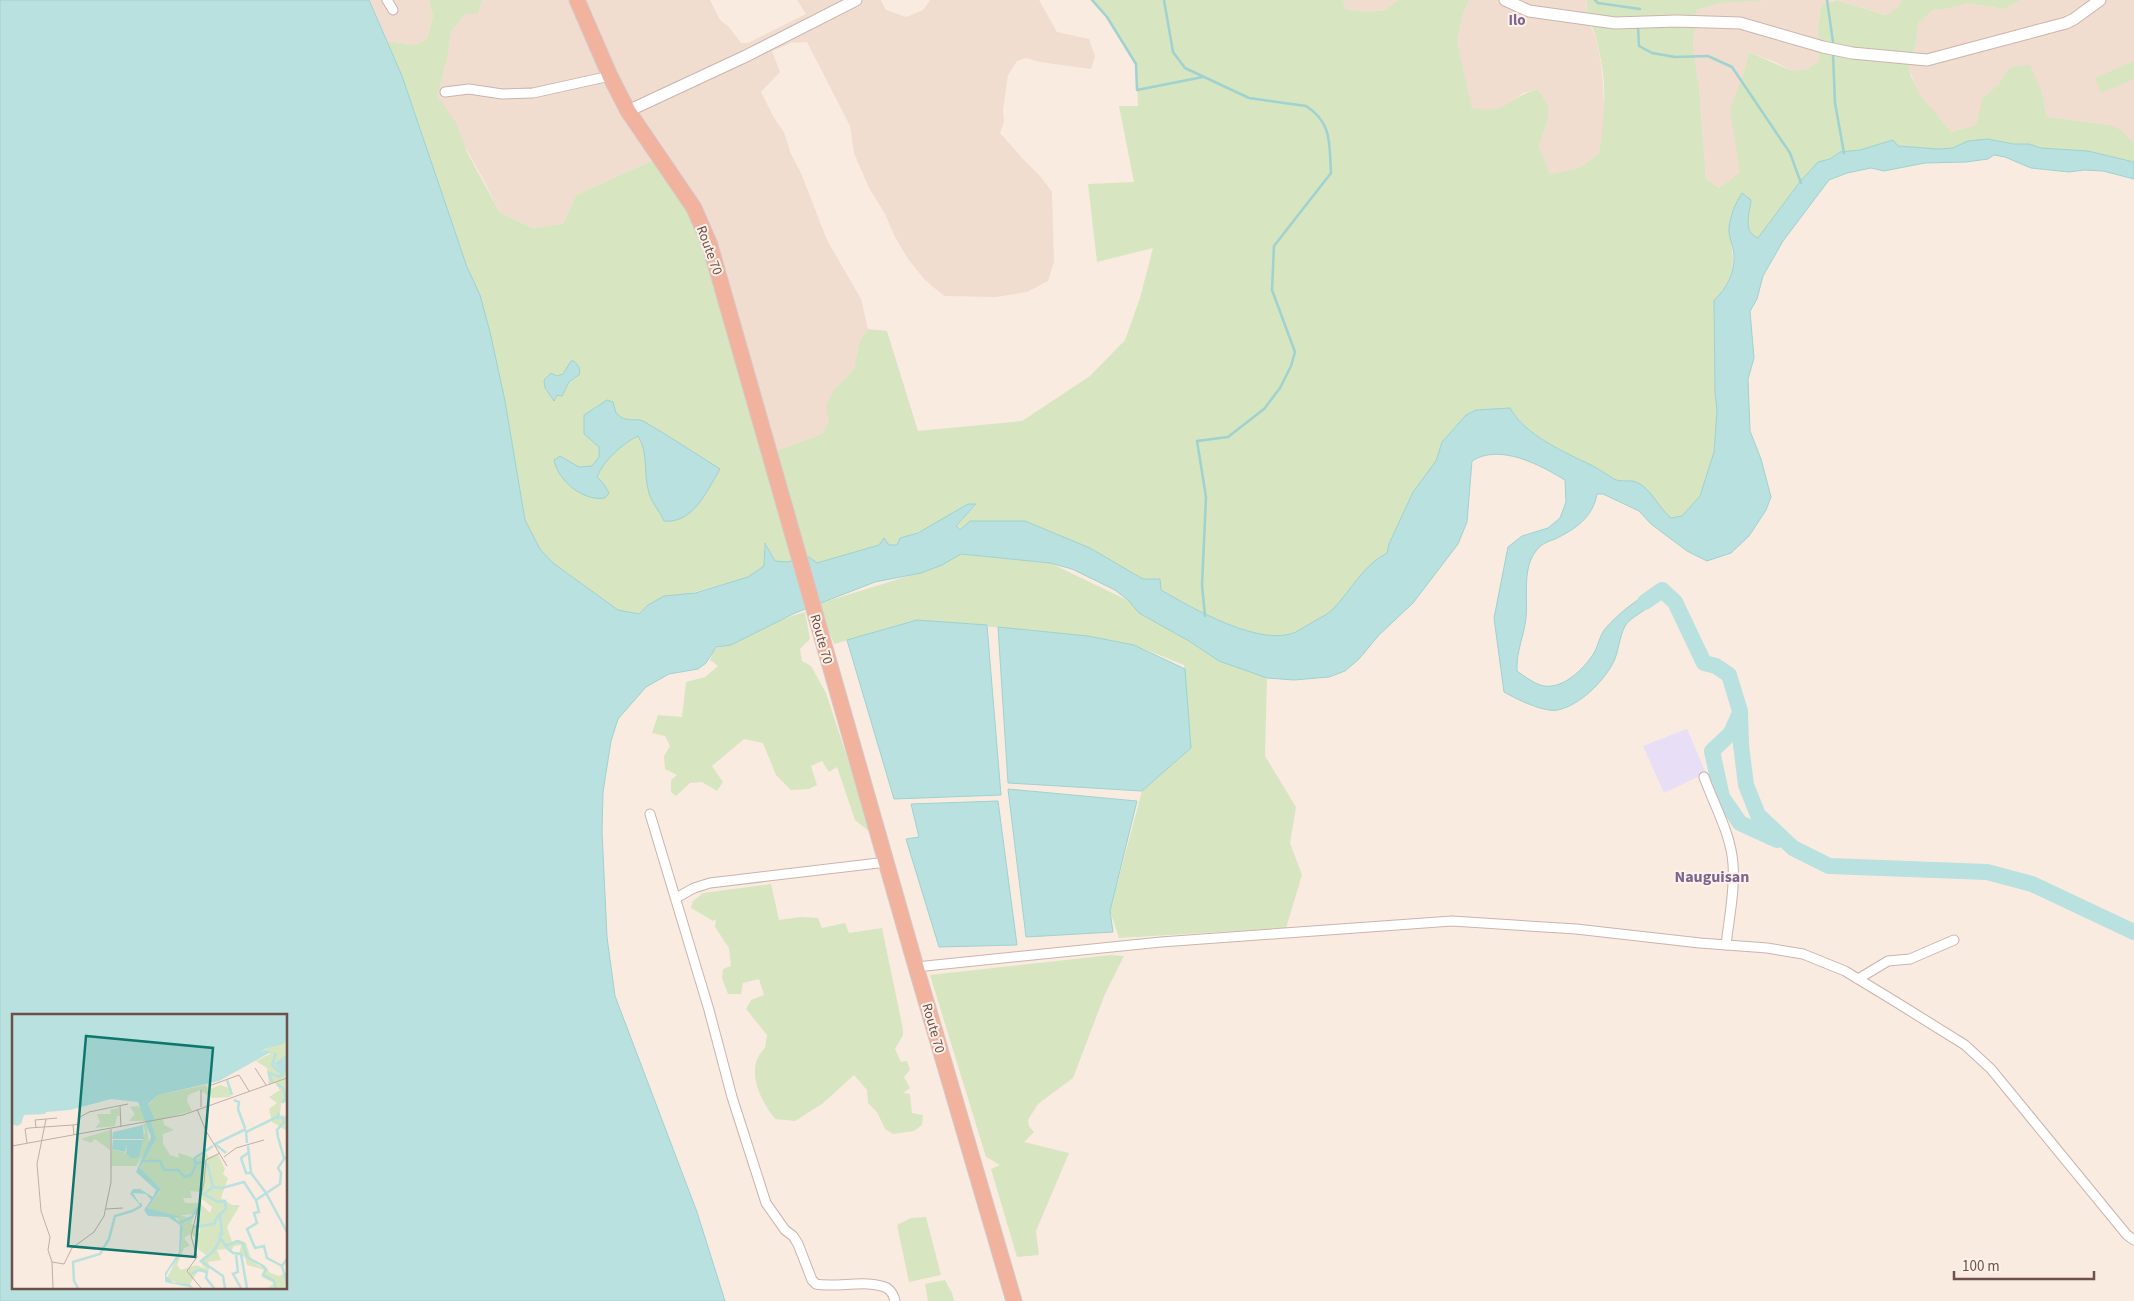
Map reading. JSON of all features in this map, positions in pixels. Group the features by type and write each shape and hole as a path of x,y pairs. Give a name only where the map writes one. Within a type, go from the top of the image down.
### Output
{"highway":[{"name":"Route 70","path":"577,0 610,76 628,111 694,208 710,245 916,967 1014,1301"}],"street":[{"path":"387,0 393,10"},
{"path":"628,111 770,44 856,0"},
{"path":"1505,0 1529,11 1615,23 1701,20 1740,23 1823,47 1852,53 1927,60 2066,23 2081,15 2100,0"},
{"path":"445,92 469,89 502,94 533,93 610,76"},
{"path":"1704,777 1729,843 1733,863 1733,883 1726,945"},
{"path":"650,814 709,1010 732,1097 766,1203 784,1230 798,1244 812,1280 816,1284 872,1285 887,1288 895,1301"},
{"path":"676,898 694,888 710,883 887,862"},
{"path":"916,967 1161,942 1452,921 1576,929 1803,954 1858,979 1972,1049 1991,1069 2128,1236 2134,1240"},
{"path":"1858,979 1888,961 1910,959 1954,940"}],"shaded area":[{"path":"369,0 429,0 433,16 427,39 416,45 387,41"},
{"path":"482,0 710,0 720,20 729,27 741,43 748,43 806,14 797,0 881,0 886,10 906,17 923,10 930,0 1039,0 1057,32 1089,39 1095,56 1091,69 1040,62 1026,58 1017,61 1008,75 1003,110 1004,121 1000,133 1040,176 1052,192 1054,262 1048,281 1027,292 996,297 944,296 925,280 908,259 895,237 885,214 868,186 854,153 850,126 807,42 791,43 772,51 780,72 761,92 774,118 784,132 791,154 801,173 827,240 861,299 868,329 859,342 854,369 835,389 829,422 822,434 770,453 660,157 576,195 563,224 533,228 500,213 437,96 448,56 451,32 465,14 478,14"},
{"path":"1343,0 1398,0 1385,10 1368,12 1346,9"},
{"path":"1469,0 1587,0 1586,6 1590,25 1596,38 1601,63 1603,87 1605,116 1599,154 1579,168 1550,174 1539,147 1548,119 1548,105 1538,89 1523,93 1503,109 1487,112 1472,109 1457,41 1462,17"},
{"path":"1772,0 1834,0 1821,5 1818,29 1819,61 1807,69 1792,71 1749,52 1743,75 1740,172 1719,188 1706,179 1699,87 1693,46 1697,10 1722,3"},
{"path":"1836,0 1901,0 1900,5 1887,15"},
{"path":"2021,0 2134,0 2134,143 2110,125 2047,117 2042,93 2007,70 1999,84 1982,98 1976,125 1951,132 1919,95 1909,68 1917,38 1918,23 1933,10 1956,7 1966,3 2004,9"},
{"path":"1687,729 1706,773 1664,793 1643,746"}],"green space":[{"path":"429,0 482,0 478,14 465,14 451,32 448,56 437,96 456,123 467,152 500,213 533,228 563,224 576,195 660,157 694,208 770,453 822,434 829,422 826,405 835,389 854,369 859,342 868,329 887,331 918,431 1022,421 1090,376 1125,340 1140,298 1153,248 1097,262 1088,184 1134,182 1119,106 1138,106 1136,64 1107,17 1092,0 1343,0 1346,9 1368,12 1385,10 1398,0 1469,0 1462,17 1457,41 1472,108 1493,110 1501,108 1520,96 1538,89 1548,105 1548,119 1539,147 1550,174 1579,168 1599,154 1604,84 1597,40 1588,15 1587,0 1772,0 1722,3 1697,10 1693,46 1699,87 1706,179 1719,188 1740,172 1730,109 1743,75 1749,52 1792,71 1807,69 1819,61 1818,29 1821,5 1836,0 1886,15 1900,5 1901,0 2021,0 2004,9 1966,3 1956,7 1933,10 1918,23 1917,38 1909,68 1920,95 1951,132 1976,125 1982,98 1999,84 2007,70 2015,66 2030,65 2042,93 2047,117 2110,125 2122,131 2134,143 2134,162 2088,151 2041,148 2029,144 2013,144 1988,139 1968,141 1953,148 1939,149 1897,146 1893,140 1860,150 1840,152 1830,159 1818,162 1799,183 1758,238 1752,234 1749,228 1750,213 1731,243 1733,259 1731,274 1725,288 1714,300 1717,411 1714,452 1700,496 1682,516 1671,518 1630,480 1615,479 1546,442 1517,418 1510,408 1476,410 1466,415 1442,442 1436,461 1413,492 1389,544 1387,553 1364,571 1330,612 1296,632 1281,636 1264,635 1227,624 1161,590 1159,579 1143,579 1090,548 1025,521 970,521 961,530 956,526 976,505 919,532 900,538 897,545 879,545 817,563 809,557 787,562 775,561 766,543 764,544 764,566 748,577 648,605 639,614 618,610 553,563 540,549 525,520 505,401 480,296 467,267 402,76 387,41 416,45 427,39 433,16","holes":["576,364 580,369 576,378 569,382 563,393 552,399 545,388 544,380 551,373 561,376 568,367"]},
{"path":"2134,61 2134,79 2101,93 2095,78"},
{"path":"960,554 1050,563 1129,601 1204,651 1267,678 1265,756 1296,807 1290,843 1302,875 1286,928 1119,938 1110,911 1142,791 1191,748 1184,665 1134,645 1048,632 918,620 834,644 818,604 934,568"},
{"path":"805,612 810,639 800,649 802,661 811,666 826,693 853,775 860,783 871,833 855,820 837,767 829,772 822,761 811,766 817,785 809,789 791,790 776,775 763,743 744,739 712,766 723,782 717,791 702,782 690,783 676,796 671,792 671,780 677,775 665,769 664,756 670,746 665,736 652,733 658,715 682,717 686,682 705,677 718,666 710,660 714,649 793,615"},
{"path":"771,884 779,920 801,917 818,918 822,928 845,923 849,933 882,928 903,1029 903,1035 895,1049 901,1062 907,1061 910,1070 904,1077 910,1088 903,1093 910,1094 912,1113 923,1115 922,1125 914,1131 893,1134 885,1129 877,1112 868,1103 867,1090 854,1075 822,1104 795,1121 775,1119 764,1103 756,1084 755,1074 759,1056 765,1048 767,1035 746,1009 751,1000 764,995 759,979 743,983 741,994 728,994 722,978 723,969 731,966 729,948 715,927 716,919 713,921 691,908 693,901 703,893"},
{"path":"1110,955 1124,956 1105,994 1073,1078 1038,1104 1028,1120 1029,1126 1034,1132 1024,1142 1069,1153 1036,1231 1039,1255 1017,1257 991,1169 1000,1165 986,1157 930,975"},
{"path":"926,1217 941,1275 909,1282 897,1225 911,1218"},
{"path":"945,1280 954,1301 928,1301 925,1284"}],"water":[{"path":"0,0 369,0 402,76 467,267 480,295 505,401 525,520 540,549 553,563 618,610 639,614 648,605 664,596 695,593 748,577 764,566 765,543 775,561 787,562 809,557 817,563 879,545 884,538 889,545 897,545 900,538 918,533 968,504 976,504 956,526 960,530 970,521 1025,521 1090,548 1143,579 1160,579 1161,590 1227,624 1264,635 1281,636 1296,632 1330,612 1364,571 1387,553 1389,544 1413,492 1436,461 1442,442 1466,415 1476,410 1510,408 1525,426 1546,442 1614,479 1633,481 1640,484 1671,518 1682,516 1700,496 1714,452 1717,411 1714,300 1719,296 1732,274 1734,254 1729,227 1737,201 1742,193 1751,200 1748,227 1753,235 1758,238 1799,183 1818,162 1830,159 1840,152 1860,150 1893,140 1898,146 1939,149 1953,148 1968,141 1988,139 2013,144 2029,144 2041,148 2088,151 2134,162 2134,179 2103,171 2084,170 2069,172 2031,168 2005,157 1994,155 1988,159 1966,162 1925,163 1884,171 1871,168 1847,173 1829,180 1783,241 1763,276 1757,299 1750,311 1754,358 1748,379 1750,431 1761,459 1771,497 1766,510 1749,536 1731,553 1707,561 1687,551 1651,524 1639,511 1603,494 1597,494 1592,509 1582,521 1570,531 1542,545 1532,558 1527,574 1526,618 1517,671 1540,685 1556,685 1571,678 1590,659 1603,631 1610,623 1646,595 1662,590 1661,595 1652,605 1634,617 1625,626 1615,659 1597,685 1582,698 1558,710 1546,709 1523,702 1504,692 1494,618 1508,547 1522,536 1548,528 1560,518 1566,502 1565,480 1544,468 1520,458 1495,454 1483,456 1472,461 1467,522 1458,544 1413,603 1379,635 1359,659 1345,671 1329,677 1294,680 1267,678 1219,661 1189,641 1139,613 1129,601 1115,590 1072,569 1050,563 961,554 942,565 921,573 875,582 795,613 731,645 716,647 706,663 698,669 669,674 646,687 618,719 611,741 603,792 602,831 607,937 615,996 697,1212 725,1301 0,1301"},
{"path":"571,361 574,361 578,366 579,375 569,382 562,396 557,395 554,401 545,388 544,380 551,373 557,376 563,374"},
{"path":"607,400 613,402 616,413 622,418 645,422 720,469 704,496 691,512 674,521 664,521 650,497 647,486 644,450 638,436 614,453 600,471 597,477 609,493 605,498 589,497 566,482 556,468 554,460 560,456 579,467 592,466 599,457 599,447 584,434 584,415"},
{"path":"917,620 987,625 1001,795 894,799 847,640"},
{"path":"998,627 1088,636 1134,645 1185,669 1191,748 1142,791 1008,783"},
{"path":"1008,789 1137,801 1110,911 1113,932 1026,937"},
{"path":"998,801 1017,945 939,947 906,839 919,837 911,804"}],"waterway":[{"path":"1092,0 1107,17 1136,64 1137,90 1203,77"},
{"path":"1164,0 1173,52 1185,68 1249,98 1306,106 1315,113 1325,127 1330,153 1331,173 1274,246 1272,290 1295,352 1291,366 1280,388 1264,409 1228,437 1197,441 1206,497 1202,585 1205,616"},
{"path":"1595,0 1598,3 1640,9"},
{"path":"1827,0 1833,42"},
{"path":"1638,26 1639,46 1652,53 1675,57 1708,56 1732,67 1790,153 1801,183"},
{"path":"1833,54 1835,103 1844,153"},
{"path":"1645,602 1662,590 1675,602 1704,663 1716,666 1729,675 1740,711 1741,745 1746,785 1758,815 1793,848 1829,866 1987,872 2032,884 2134,932"},
{"path":"1739,715 1731,733 1712,751 1722,797 1740,823 1777,840"}],"district":[{"name":"Ilo","path":"1517,20"},
{"name":"Nauguisan","path":"1712,876"}]}
